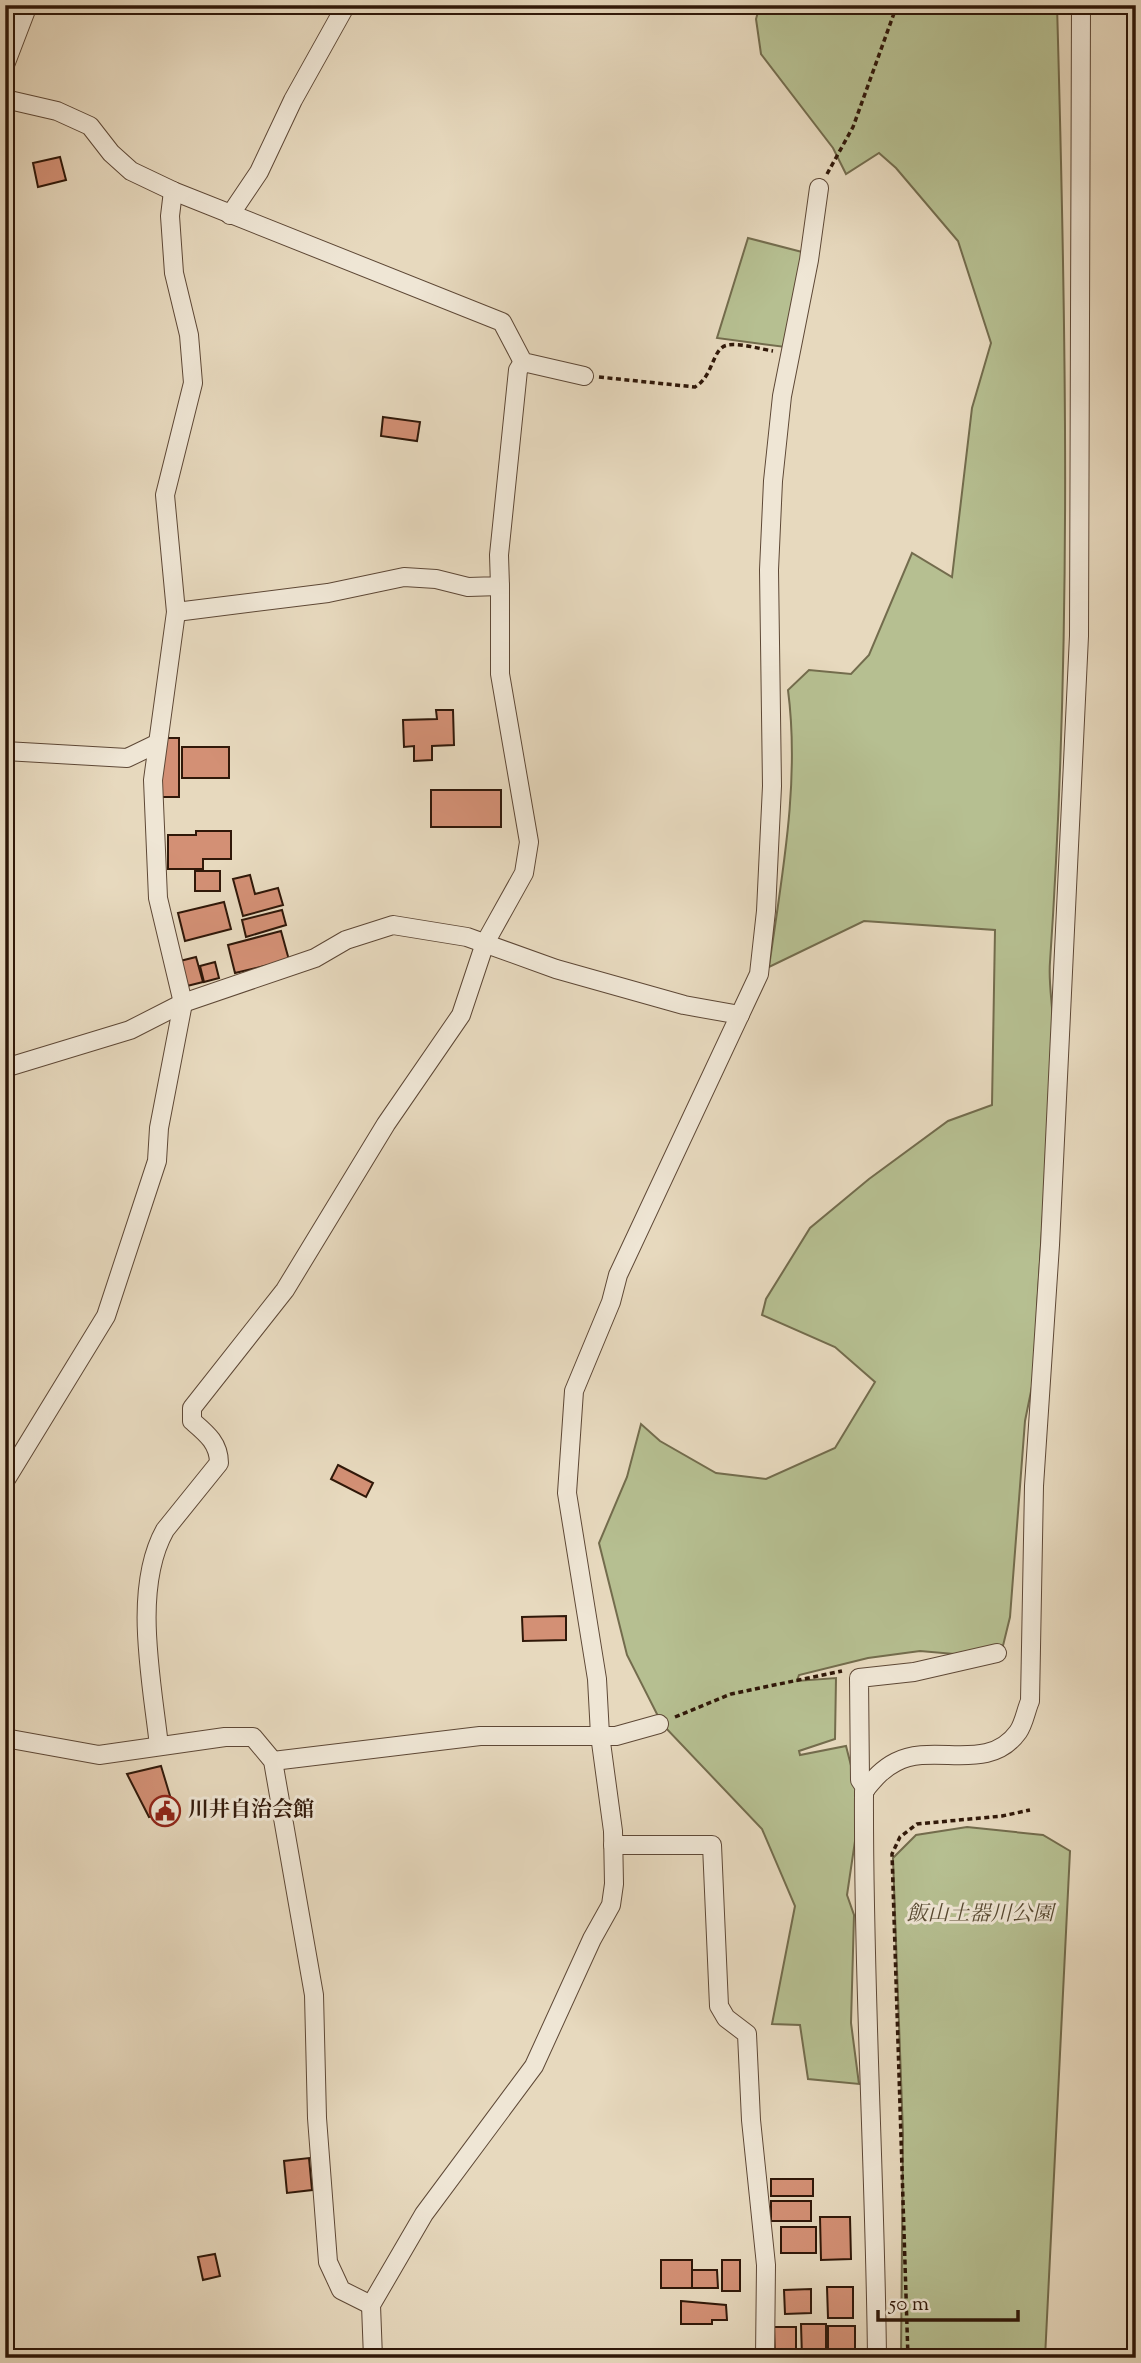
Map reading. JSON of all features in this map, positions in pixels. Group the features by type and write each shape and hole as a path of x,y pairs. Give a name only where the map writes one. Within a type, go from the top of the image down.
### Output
{"street":[{"path":"5,65 28,5"},
{"path":"230,215 259,172 293,100 346,5"},
{"path":"866,1788 877,1774 897,1761 914,1756 975,1756 999,1748 1018,1732 1030,1701 1034,1486 1050,1245 1079,636 1081,5"},
{"path":"5,99 57,111 90,126 111,153 131,171 173,191 502,322 523,362 584,376"},
{"path":"373,2358 372,2305 424,2214 534,2066 592,1938 611,1905 614,1884 613,1845 600,1735 597,1679 567,1493 574,1391 611,1302 618,1275 759,974 766,911 772,786 769,570 773,481 789,353 809,260 819,188"},
{"path":"5,1481 106,1316 157,1161 159,1128 183,1003 158,898 153,780 176,612 165,495 194,383 189,335 174,273 170,216 173,191"},
{"path":"159,1746 146,1619 152,1567 164,1530 219,1463 218,1450 213,1442 192,1421 192,1408 285,1290 386,1125 461,1015 485,943 524,873 529,842 500,674 499,555 518,370 523,362"},
{"path":"176,612 328,593 404,577 436,579 468,587 500,586"},
{"path":"5,751 127,758 156,744"},
{"path":"5,1068 130,1030 183,1003 315,958 346,940 393,925 467,937 556,969 684,1005 740,1015"},
{"path":"877,2358 875,2214 865,1978 866,1788 860,1780 859,1678 914,1672 998,1653"},
{"path":"273,1761 480,1736 616,1736 659,1724"},
{"path":"5,1738 99,1755 253,1737 273,1761 314,1995 317,2118 328,2262 333,2278 341,2290 372,2305"},
{"path":"613,1845 712,1845 719,2006 726,2018 747,2034 751,2120 766,2265 765,2358"}],"path":[{"path":"819,188 853,127 897,5"},
{"path":"584,376 695,387 707,380 718,351 728,345 789,353"},
{"path":"659,1724 731,1694 837,1670"},
{"path":"908,2358 892,1854 900,1837 916,1824 1002,1816 1030,1810"}],"green space":[{"path":"760,5 1057,5 1065,364 1064,603 1062,723 1050,971 1053,1034 1037,1309 1040,1347 1025,1421 1010,1617 1000,1658 920,1651 868,1658 799,1675 797,1681 836,1678 835,1739 799,1751 800,1755 846,1746 857,1789 858,1821 847,1895 854,1915 851,2023 859,2084 808,2079 800,2025 772,2024 795,1906 762,1829 662,1724 627,1655 599,1543 627,1477 641,1424 660,1441 716,1473 766,1479 835,1448 875,1382 835,1347 762,1315 766,1299 810,1228 869,1179 948,1121 992,1105 995,930 864,921 769,967 791,794 788,690 809,670 851,674 869,655 912,553 952,577 972,408 991,343 958,241 896,168 879,153 846,174 833,148 761,54 756,19"},
{"path":"748,238 806,253 785,347 717,338"},
{"name":"飯山土器川公園","path":"967,1827 1043,1835 1070,1851 1045,2358 901,2358 903,2134 893,1858 916,1835"}],"building":[{"path":"60,157 66,180 38,187 33,163"},
{"path":"383,417 420,422 417,441 381,436"},
{"path":"436,710 453,710 454,745 432,746 432,760 414,761 414,746 404,747 403,720 437,719"},
{"path":"160,738 179,738 179,797 160,797"},
{"path":"182,747 229,747 229,778 182,778"},
{"path":"431,790 501,790 501,827 431,827"},
{"path":"196,831 231,831 231,859 203,859 203,869 168,869 168,835 196,835"},
{"path":"195,871 220,871 220,891 195,891"},
{"path":"250,875 255,894 278,888 283,905 243,916 233,879"},
{"path":"224,902 231,929 185,941 178,913"},
{"path":"282,910 286,925 246,937 242,920"},
{"path":"281,931 289,960 235,973 228,945"},
{"path":"196,957 203,982 187,986 180,961"},
{"path":"215,962 219,978 204,982 200,966"},
{"path":"338,1465 373,1483 366,1497 331,1479"},
{"path":"566,1616 566,1640 523,1641 522,1617"},
{"path":"161,1766 174,1809 149,1817 127,1774"},
{"path":"309,2158 312,2190 287,2193 284,2161"},
{"path":"771,2179 813,2179 813,2196 771,2196"},
{"path":"771,2201 811,2201 811,2221 771,2221"},
{"path":"820,2217 850,2217 851,2259 821,2260"},
{"path":"781,2227 816,2227 816,2253 781,2253"},
{"path":"215,2254 220,2276 203,2280 198,2257"},
{"path":"661,2260 692,2260 692,2288 661,2288"},
{"path":"722,2260 740,2260 740,2291 722,2291"},
{"path":"692,2270 717,2270 718,2288 692,2288"},
{"path":"827,2287 853,2287 853,2318 828,2318"},
{"path":"811,2289 811,2313 785,2314 784,2290"},
{"path":"681,2301 726,2305 727,2320 712,2320 712,2324 681,2324"},
{"path":"801,2324 826,2324 826,2358 802,2358"},
{"path":"828,2326 855,2326 855,2358 828,2358"},
{"path":"774,2327 796,2327 796,2358 775,2358"}],"place":[{"name":"川井自治会館","path":"165,1811"}]}
